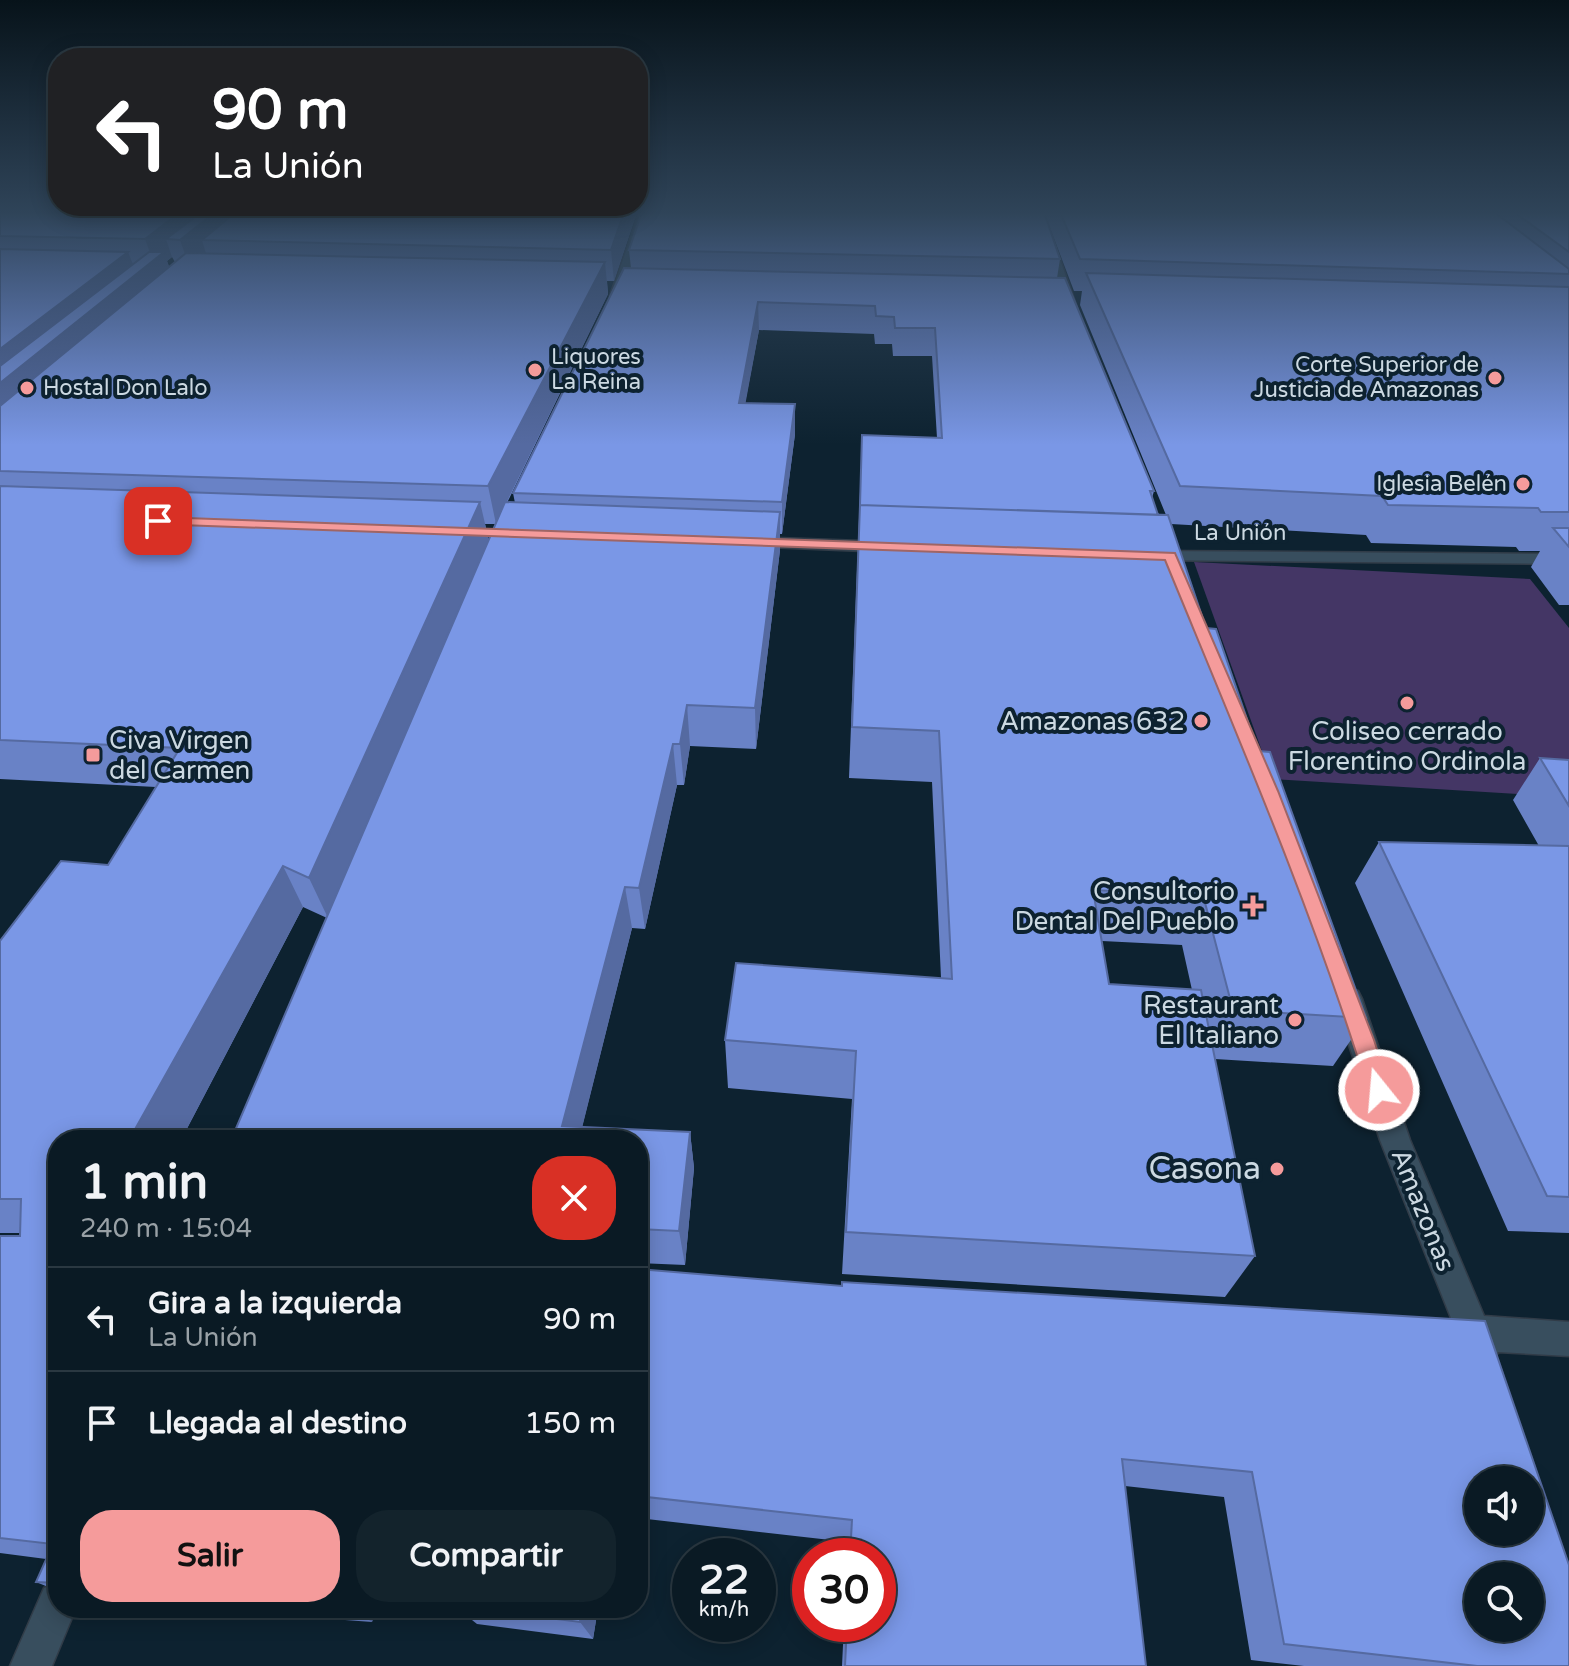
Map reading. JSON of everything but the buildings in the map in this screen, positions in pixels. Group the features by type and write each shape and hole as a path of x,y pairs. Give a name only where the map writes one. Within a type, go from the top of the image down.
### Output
{"street":[{"path":"608,315 620,290"},
{"path":"1064,290 1078,326"},
{"path":"1158,528 1182,586"},
{"path":"726,541 900,547"},
{"name":"La Unión","path":"1138,555 1569,559"},
{"name":"Amazonas","path":"1341,981 1395,1140 1491,1376"},
{"path":"1427,1330 1569,1339"},
{"path":"31,1666 51,1618"}],"shaded area":[{"name":"Coliseo cerrado Florentino Ordinola","path":"1194,562 1530,579 1569,628 1569,797 1272,779"}],"place":[{"name":"Liquores La Reina","path":"535,370"},
{"name":"Corte Superior de Justicia de Amazonas","path":"1495,378"},
{"name":"Hostal Don Lalo","path":"27,388"},
{"name":"Iglesia Belén","path":"1523,484"},
{"name":"Coliseo cerrado Florentino Ordinola","path":"1407,703"},
{"name":"Amazonas 632","path":"1201,721"},
{"name":"Civa Virgen del Carmen","path":"93,755"},
{"name":"Consultorio Dental Del Pueblo","path":"1253,906"},
{"name":"Restaurant El Italiano","path":"1295,1020"},
{"name":"Casona","path":"1277,1169"}],"route":[{"path":"158,521 1170,556 1269,791 1379,1090"}]}
